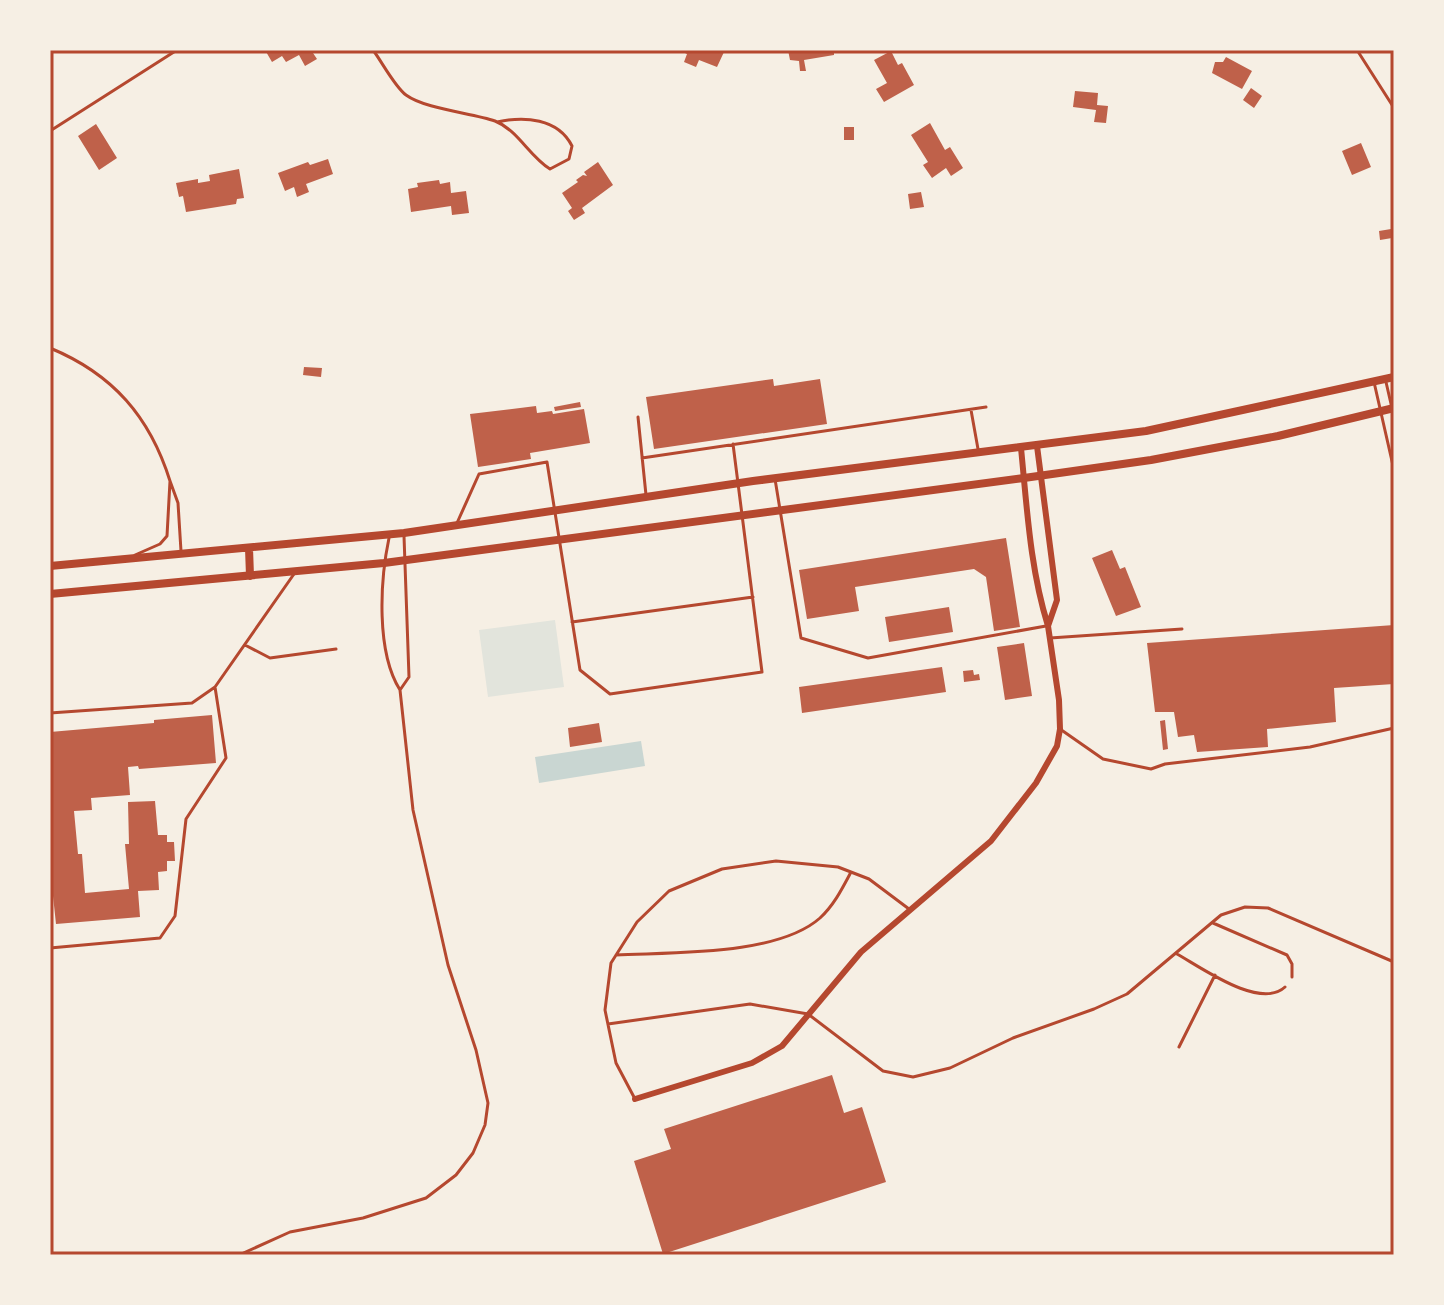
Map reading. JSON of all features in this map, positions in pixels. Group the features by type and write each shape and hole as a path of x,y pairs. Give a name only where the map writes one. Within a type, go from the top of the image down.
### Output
{"street":[{"path":"50,566 404,533 738,484 1146,431 1390,378"},
{"path":"50,594 384,563 1041,476 1151,460 1393,411"},
{"path":"1037,446 1057,600 1048,626"},
{"path":"635,1099 752,1063 782,1046 861,952 991,841 1036,783 1057,746 1060,729 1050,638 1039,596 1021,448"},
{"path":"249,548 250,576"}],"lane":[{"path":"50,131 177,50"},
{"path":"373,50 406,95 456,113 497,122 520,139 537,161 550,169 569,159 572,146 566,134 543,122 517,117 497,122"},
{"path":"1357,50 1394,108"},
{"path":"50,348 93,372 134,408 155,439 178,503 181,554"},
{"path":"1390,378 1393,411"},
{"path":"1374,382 1394,470"},
{"path":"642,458 986,407"},
{"path":"971,410 979,453"},
{"path":"638,417 646,498"},
{"path":"455,526 479,474 547,462 580,670 610,694 762,672 733,444"},
{"path":"775,479 801,638 868,658 1048,626"},
{"path":"126,559 160,544 167,536 170,481"},
{"path":"400,690 409,677 404,533"},
{"path":"239,1255 290,1232 363,1218 426,1198 456,1175 473,1153 485,1125 488,1103 476,1050 448,965 413,810 400,690 392,678 385,641 382,578 390,534"},
{"path":"50,713 192,703 215,687 296,572"},
{"path":"572,622 753,597"},
{"path":"1050,638 1182,629"},
{"path":"245,645 270,658 336,649"},
{"path":"50,948 160,938 175,916 186,819 226,758 215,687"},
{"path":"1060,729 1103,759 1151,769 1165,764 1310,747 1394,728"},
{"path":"635,1099 616,1063 605,1010 611,963 637,922 669,891 722,869 776,861 838,867 869,879 909,909"},
{"path":"616,955 726,948 766,943 795,935 819,919 835,902 851,872"},
{"path":"608,1024 750,1004 808,1014 883,1071 913,1077 950,1068 1013,1038 1127,994 1221,915 1245,907 1268,908 1394,962"},
{"path":"1212,923 1287,955 1292,964 1292,977"},
{"path":"1177,954 1243,990 1267,996 1279,994 1285,987"},
{"path":"1179,1047 1215,975"}],"shaded area":[{"path":"555,620 564,687 488,697 479,630"},
{"path":"641,741 645,766 539,783 535,757"}],"building":[{"path":"265,50 311,50 317,59 305,66 299,55 286,62 282,56 272,62"},
{"path":"679,50 724,52 717,67 699,60 696,67 684,62 687,54"},
{"path":"788,50 834,50 834,55 804,60 806,71 800,71 799,61 790,60"},
{"path":"891,51 914,85 884,102 876,89 887,83 874,60"},
{"path":"1226,57 1252,71 1242,89 1212,73 1215,62 1223,62"},
{"path":"1251,88 1262,96 1254,108 1243,100"},
{"path":"1075,91 1098,93 1097,105 1108,106 1106,123 1094,122 1096,110 1073,107"},
{"path":"930,123 945,150 950,147 963,168 951,176 946,168 932,178 923,165 928,162 911,135"},
{"path":"96,124 117,158 99,170 78,136"},
{"path":"844,127 854,127 854,140 844,140"},
{"path":"1361,143 1371,167 1352,175 1342,151"},
{"path":"328,159 333,174 306,184 309,192 297,197 294,187 285,191 278,173 308,162 310,165"},
{"path":"598,162 613,185 582,208 585,213 574,220 568,211 572,208 562,193 583,175 587,176 584,172"},
{"path":"239,169 244,198 237,199 236,204 186,212 176,183 198,179 198,183 210,181 209,175"},
{"path":"439,180 440,184 450,182 451,193 466,191 469,213 452,215 451,206 411,212 408,189 418,187 417,183"},
{"path":"921,192 924,207 910,209 908,194"},
{"path":"1391,229 1392,238 1380,240 1379,231"},
{"path":"304,367 322,368 321,377 303,375"},
{"path":"773,379 774,386 820,379 827,424 654,449 646,397"},
{"path":"580,402 581,407 555,411 554,407"},
{"path":"536,406 537,413 552,411 553,414 584,409 590,443 530,453 531,459 478,467 470,414"},
{"path":"1006,538 1020,627 994,631 986,577 974,569 855,587 859,611 807,619 799,570"},
{"path":"1112,550 1120,569 1125,567 1141,607 1116,616 1092,558"},
{"path":"949,607 953,632 889,642 885,617"},
{"path":"1394,625 1394,684 1334,688 1336,722 1267,729 1268,747 1197,752 1194,735 1178,737 1174,712 1155,712 1147,643"},
{"path":"1024,643 1032,696 1005,700 997,647"},
{"path":"942,667 946,692 802,713 799,687"},
{"path":"973,670 974,675 979,674 980,680 964,682 963,671"},
{"path":"212,715 216,763 139,769 138,766 128,767 130,795 91,798 92,810 74,811 85,893 129,889 125,844 129,844 128,802 155,801 158,835 167,835 167,842 174,842 175,861 167,861 167,871 158,872 159,890 138,891 140,917 56,924 53,896 50,896 50,732"},
{"path":"1165,720 1168,749 1163,750 1160,721"},
{"path":"599,723 602,742 570,747 568,728"},
{"path":"832,1075 844,1113 862,1107 886,1182 663,1254 634,1161 671,1149 664,1129"}]}
